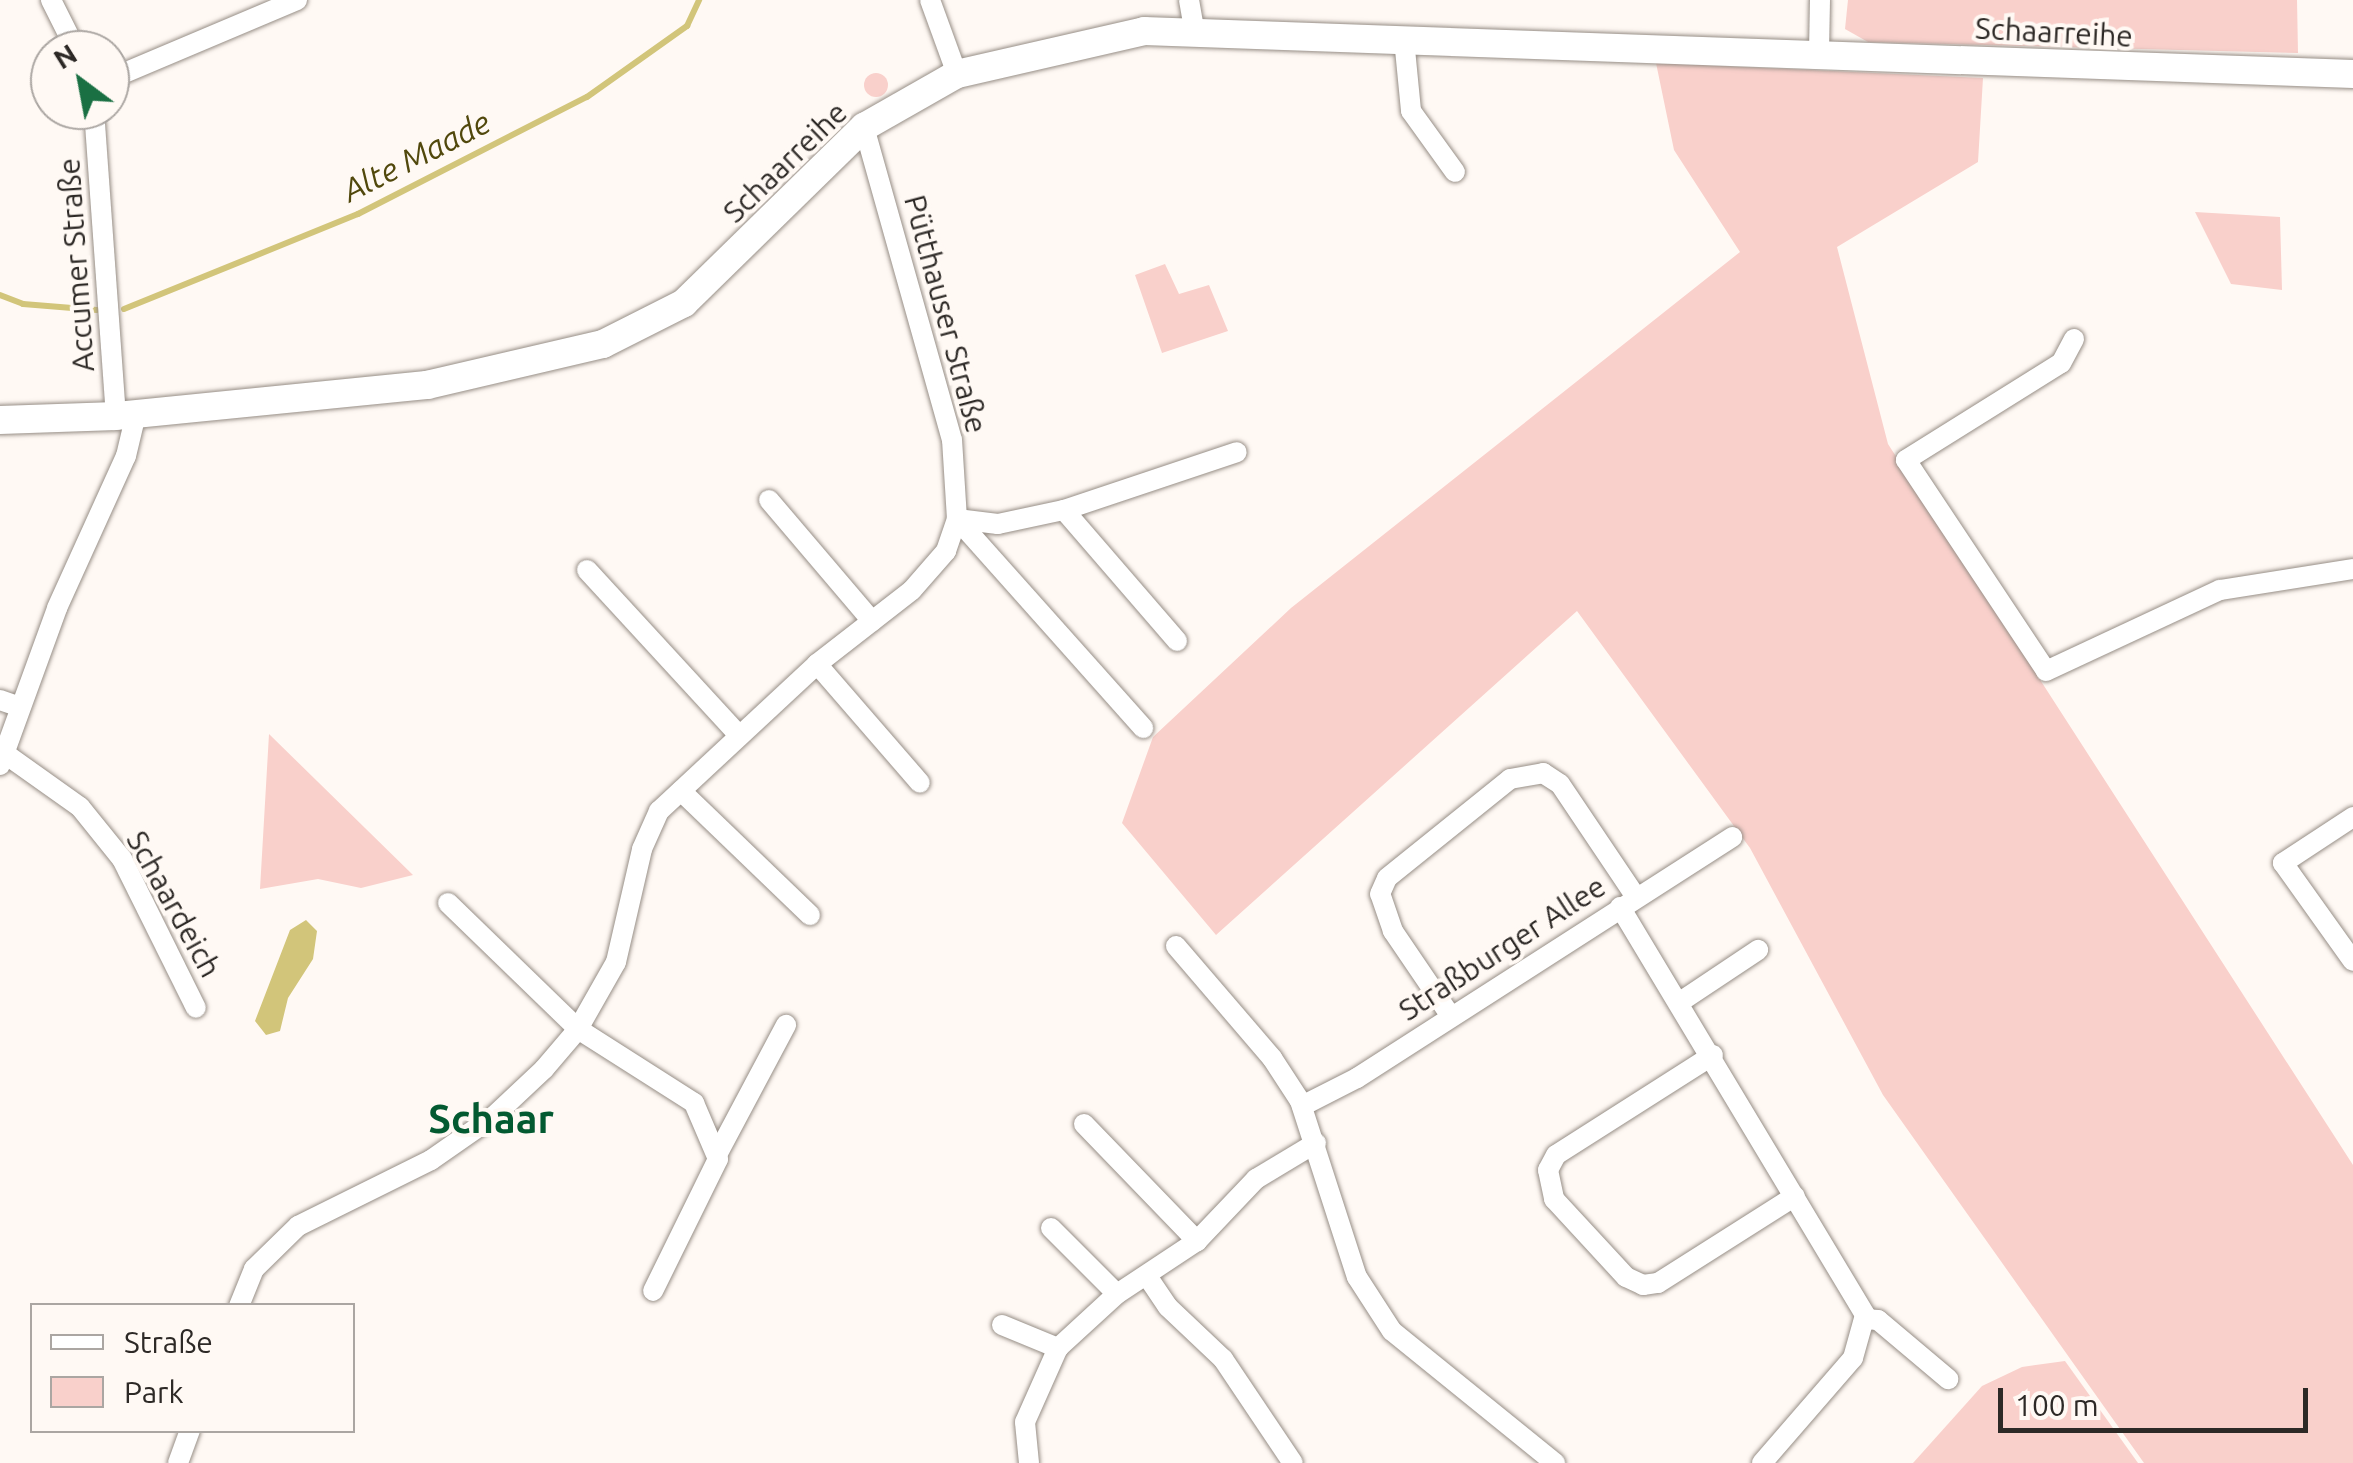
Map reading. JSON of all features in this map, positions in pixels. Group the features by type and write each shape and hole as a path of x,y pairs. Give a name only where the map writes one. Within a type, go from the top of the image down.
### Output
{"main road":[{"name":"Schaarreihe","path":"0,420 126,415 427,385 603,344 684,302 864,127 957,74 1094,38 1194,28 2353,74"}],"street":[{"path":"51,0 66,30"},
{"path":"130,71 297,0"},
{"path":"930,0 957,74"},
{"path":"1189,0 1194,28"},
{"path":"1820,0 1820,52"},
{"path":"1404,39 1411,111 1456,172"},
{"name":"Pütthauser Straße","path":"864,127 952,440 957,520"},
{"name":"Accumer Straße","path":"96,130 126,415"},
{"path":"2074,339 2061,363 1906,460 2046,671 2220,590 2353,569"},
{"name":"Schaardeich","path":"126,415 110,496 10,704 2,759 80,808 122,858 196,1008"},
{"path":"957,520 998,524 1064,510 1237,452"},
{"path":"769,500 872,621"},
{"path":"1064,510 1177,641"},
{"path":"241,1303 254,1269 298,1226 431,1160 494,1116 578,1029 616,962 642,849 659,810 738,734 872,621 946,551 957,520"},
{"path":"957,520 1144,728"},
{"path":"586,570 738,734"},
{"path":"818,664 920,783"},
{"path":"1450,1015 1393,931 1380,894 1388,878 1510,779 1543,773 1560,784 1680,1002 1865,1319 1854,1358 1762,1463"},
{"path":"680,792 810,915"},
{"path":"2353,818 2283,864 2353,961"},
{"name":"Straßburger Allee","path":"1302,1106 1357,1078 1732,836"},
{"path":"448,903 578,1029 694,1103 719,1151"},
{"path":"1176,946 1272,1058 1302,1106 1356,1277 1392,1331 1554,1463"},
{"path":"1680,1002 1758,950"},
{"path":"653,1291 719,1151 786,1024"},
{"path":"1713,1055 1556,1155 1548,1170 1554,1199 1626,1277 1643,1285 1658,1283 1794,1196"},
{"path":"1084,1124 1197,1241"},
{"path":"1029,1463 1024,1422 1058,1348 1116,1294 1197,1241 1256,1178 1316,1143"},
{"path":"1051,1228 1116,1294"},
{"path":"1147,1276 1168,1308 1223,1358 1294,1463"},
{"path":"1865,1319 1878,1320 1948,1378"},
{"path":"1002,1326 1058,1348"},
{"path":"178,1463 189,1433"}],"green space":[{"path":"1848,0 2297,0 2298,53 1868,42 1845,29"},
{"path":"1656,63 1983,78 1978,162 1837,247 1888,444 2353,1165 2353,1463 2144,1463 1883,1095 1750,848 1577,611 1216,935 1122,823 1153,737 1291,608 1740,252 1674,150"},
{"path":"876,73 888,85 876,97 864,85"},
{"path":"2195,212 2280,217 2282,290 2231,284"},
{"path":"1165,264 1179,294 1209,285 1228,331 1162,353 1135,275"},
{"path":"269,734 413,875 361,888 318,879 260,889"},
{"path":"2065,1361 2138,1463 1913,1463 1982,1386 2022,1367"}],"shaded area":[{"path":"306,920 317,931 313,959 288,998 280,1031 266,1035 255,1021 290,930"}],"waterway":[{"name":"Alte Maade","path":"124,309 358,214 587,97 687,26 699,0"},
{"name":"Alte Maade","path":"0,295 23,304 97,310"}],"district":[{"name":"Schaar","path":"491,1119"}]}
